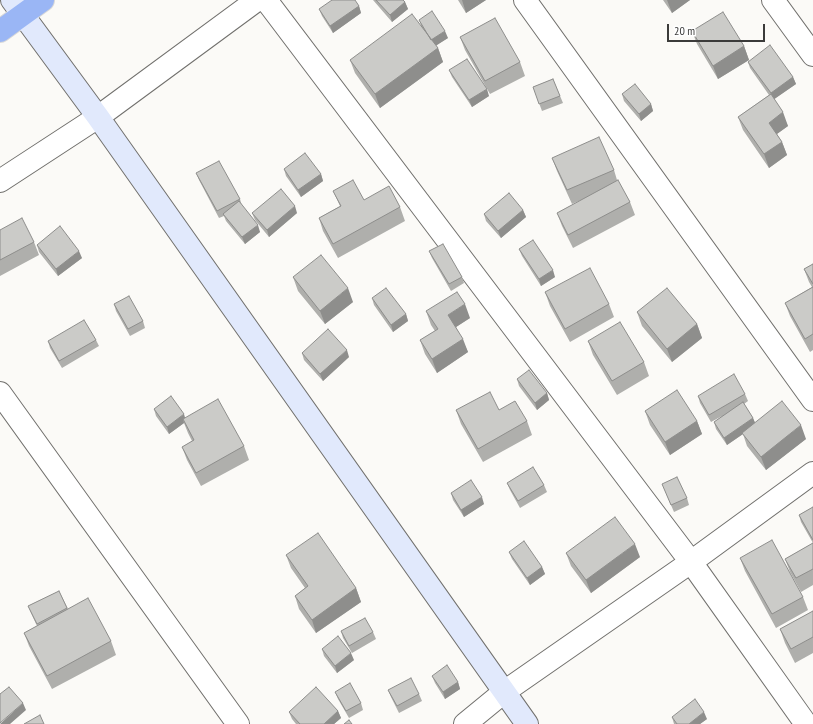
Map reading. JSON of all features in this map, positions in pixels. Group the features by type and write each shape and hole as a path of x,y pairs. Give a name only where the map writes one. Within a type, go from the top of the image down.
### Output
{"highway":[{"path":"0,31 18,7 42,0"}],"street":[{"path":"0,181 98,117 257,0"},
{"path":"266,0 691,562 806,724"},
{"path":"525,0 813,400"},
{"path":"773,0 813,55"},
{"path":"18,7 98,117 527,724"},
{"path":"0,393 238,724"},
{"path":"465,724 504,692 691,562 813,474"}],"building":[{"path":"332,0 355,0 359,6 330,26 319,9"},
{"path":"376,0 403,0 405,2 390,15"},
{"path":"432,11 445,31 431,40 419,20"},
{"path":"723,12 744,46 713,66 692,31"},
{"path":"412,14 438,48 375,94 350,60"},
{"path":"495,18 520,62 485,81 460,37"},
{"path":"770,45 793,77 771,93 748,62"},
{"path":"467,59 487,89 469,100 449,70"},
{"path":"553,79 560,96 539,104 533,87"},
{"path":"635,84 651,104 639,114 622,94"},
{"path":"771,94 783,112 769,123 782,142 764,154 738,117"},
{"path":"599,137 614,170 567,190 552,158"},
{"path":"305,153 321,174 298,190 284,169"},
{"path":"219,161 240,199 217,211 196,173"},
{"path":"353,180 364,200 389,186 400,207 333,244 319,218 341,206 333,191"},
{"path":"618,180 630,202 568,235 557,213"},
{"path":"281,189 295,206 267,230 252,213"},
{"path":"509,193 523,210 498,231 484,214"},
{"path":"239,201 258,225 242,237 223,214"},
{"path":"22,218 34,242 0,260 0,230"},
{"path":"60,226 79,251 56,269 37,245"},
{"path":"533,240 553,270 539,279 519,249"},
{"path":"443,244 462,277 449,284 429,251"},
{"path":"321,255 348,288 320,311 293,277"},
{"path":"813,264 813,284 804,269"},
{"path":"590,268 609,304 565,329 545,292"},
{"path":"813,287 813,334 805,339 785,303"},
{"path":"386,288 406,314 391,325 372,298"},
{"path":"667,288 697,324 667,349 637,312"},
{"path":"457,292 465,304 448,315 463,339 432,359 420,340 438,329 426,311"},
{"path":"129,296 143,321 128,329 114,304"},
{"path":"84,320 96,340 59,361 48,341"},
{"path":"620,322 644,362 612,381 588,341"},
{"path":"328,329 347,350 320,374 302,353"},
{"path":"529,370 547,393 535,403 517,379"},
{"path":"734,374 745,394 709,415 698,396"},
{"path":"677,390 697,421 665,442 645,411"},
{"path":"490,392 499,410 515,401 527,421 478,449 456,410"},
{"path":"171,396 184,414 167,427 154,409"},
{"path":"218,399 244,446 196,473 182,447 194,440 183,419"},
{"path":"782,401 801,425 761,457 742,433"},
{"path":"743,402 753,418 724,438 714,422"},
{"path":"533,467 544,485 518,501 507,483"},
{"path":"677,477 687,498 671,505 662,484"},
{"path":"471,480 482,497 461,510 451,493"},
{"path":"813,507 813,540 799,515"},
{"path":"615,517 635,544 586,580 566,553"},
{"path":"318,533 356,588 312,620 295,596 308,586 286,555"},
{"path":"772,540 803,597 772,614 740,558"},
{"path":"524,541 542,567 527,578 509,552"},
{"path":"813,543 813,569 796,578 785,559"},
{"path":"59,591 67,608 37,624 28,606"},
{"path":"88,598 111,641 47,676 24,633"},
{"path":"813,611 813,637 791,649 780,629"},
{"path":"365,618 373,632 349,646 341,631"},
{"path":"338,636 351,653 335,666 322,649"},
{"path":"447,665 458,682 443,692 432,676"},
{"path":"411,678 419,694 397,706 388,690"},
{"path":"350,683 361,703 346,711 335,692"},
{"path":"9,687 23,703 0,723 0,694"},
{"path":"316,687 338,711 324,724 300,724 289,712"},
{"path":"695,699 704,712 689,724 677,724 672,717"},
{"path":"40,715 44,724 24,724"},
{"path":"349,720 352,724 344,724"}]}
